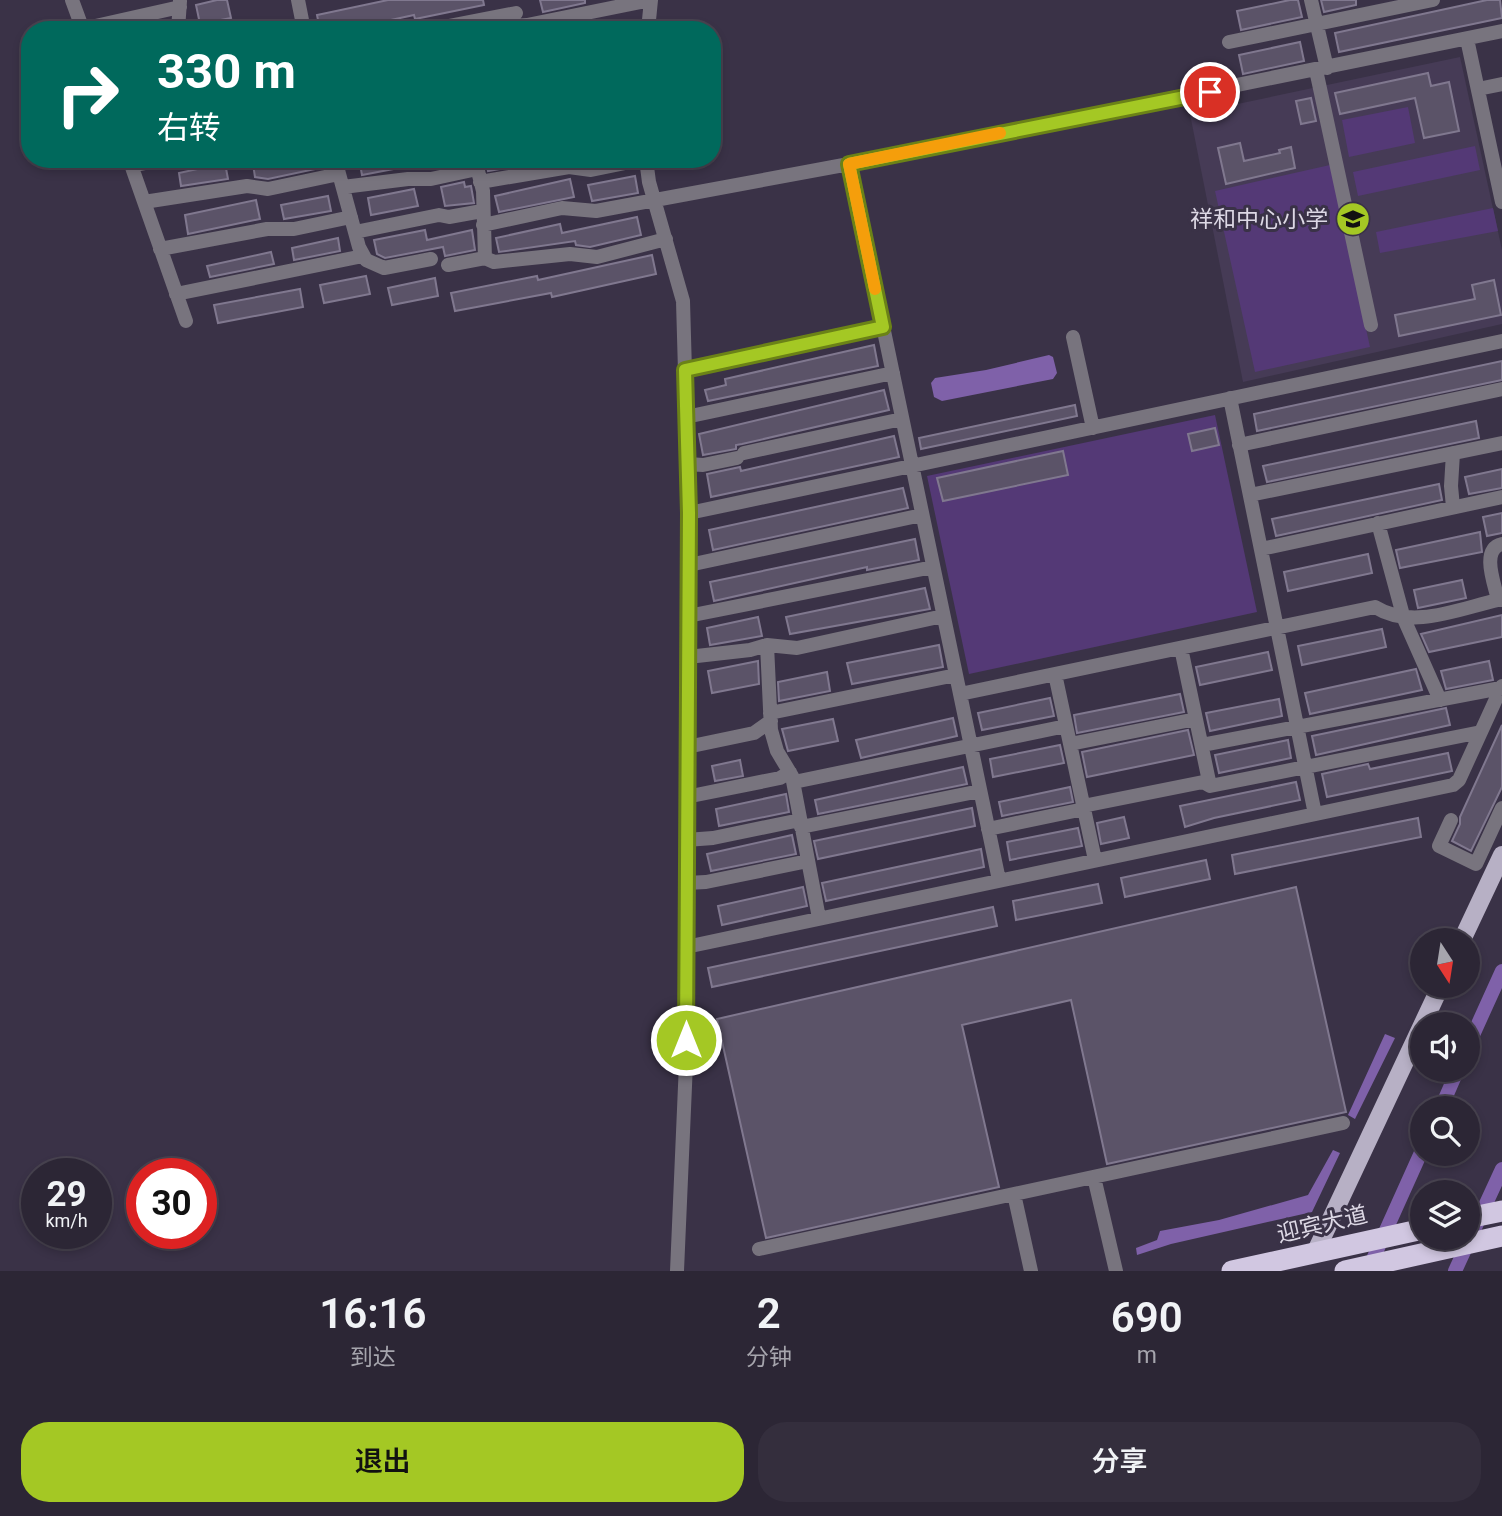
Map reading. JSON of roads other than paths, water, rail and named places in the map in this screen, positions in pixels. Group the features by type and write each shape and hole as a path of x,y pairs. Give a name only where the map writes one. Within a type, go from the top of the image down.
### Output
{"highway":[{"name":"迎宾大道","path":"1232,1271 1410,1232"},
{"path":"1362,1267 1502,1236"}],"main road":[{"path":"1468,928 1499,861"},
{"path":"1315,1253 1435,998"}],"street":[{"path":"72,0 80,21"},
{"path":"299,0 302,21"},
{"path":"547,21 651,0 649,21"},
{"path":"1311,0 1371,325"},
{"path":"1229,42 1433,0"},
{"path":"114,21 180,4"},
{"path":"488,21 515,17"},
{"path":"355,232 439,215 482,218 562,208 597,211 849,164 1502,31"},
{"path":"1467,39 1502,202"},
{"path":"1478,89 1502,84"},
{"path":"1487,130 1502,127"},
{"path":"849,164 999,880"},
{"path":"132,168 186,321"},
{"path":"144,202 247,186 268,189 339,173 431,179 478,170 539,168"},
{"path":"576,168 601,168"},
{"path":"648,168 683,301 688,464 686,1063 677,1271"},
{"path":"478,170 485,258"},
{"path":"339,173 363,256 373,265 384,268 431,259"},
{"path":"160,249 267,229 294,229 351,217"},
{"path":"448,265 485,258 494,262 570,254 597,257 666,240"},
{"path":"176,295 363,256"},
{"path":"685,370 883,327"},
{"path":"1073,337 1093,428"},
{"path":"689,513 1502,341"},
{"path":"686,417 893,373"},
{"path":"1239,444 1502,389"},
{"path":"1230,398 1315,814"},
{"path":"688,464 704,465 902,419"},
{"path":"1250,495 1502,443"},
{"path":"1453,453 1453,508"},
{"path":"1261,549 1502,497"},
{"path":"688,565 922,515"},
{"path":"1378,523 1404,619 1440,700"},
{"path":"960,694 1375,607 1392,617 1412,619 1500,600 1490,561 1491,551 1502,544"},
{"path":"688,615 933,567"},
{"path":"688,657 750,650 767,645 797,648 943,616"},
{"path":"767,645 770,717 777,751 792,777 819,918"},
{"path":"1181,648 1210,786"},
{"path":"1055,674 1095,860"},
{"path":"687,747 754,733 770,717 956,675"},
{"path":"1202,745 1502,687"},
{"path":"685,947 1453,785 1458,780 1502,687"},
{"path":"1070,744 1196,719"},
{"path":"686,797 1066,726"},
{"path":"988,829 1203,782 1210,786 1481,732"},
{"path":"686,841 800,824 980,791"},
{"path":"1451,820 1439,846 1476,864 1502,808"},
{"path":"1479,858 1499,861"},
{"path":"686,883 706,882 807,861"},
{"path":"759,1249 1343,1123"},
{"path":"1094,1177 1115,1271"},
{"path":"1014,1194 1031,1271"}],"waterway":[{"path":"1480,1020 1502,971"},
{"path":"1446,1096 1452,1082"},
{"path":"1369,1268 1415,1166"},
{"path":"1455,1271 1502,1169"}],"place":[{"name":"祥和中心小学","path":"1353,219"}]}
